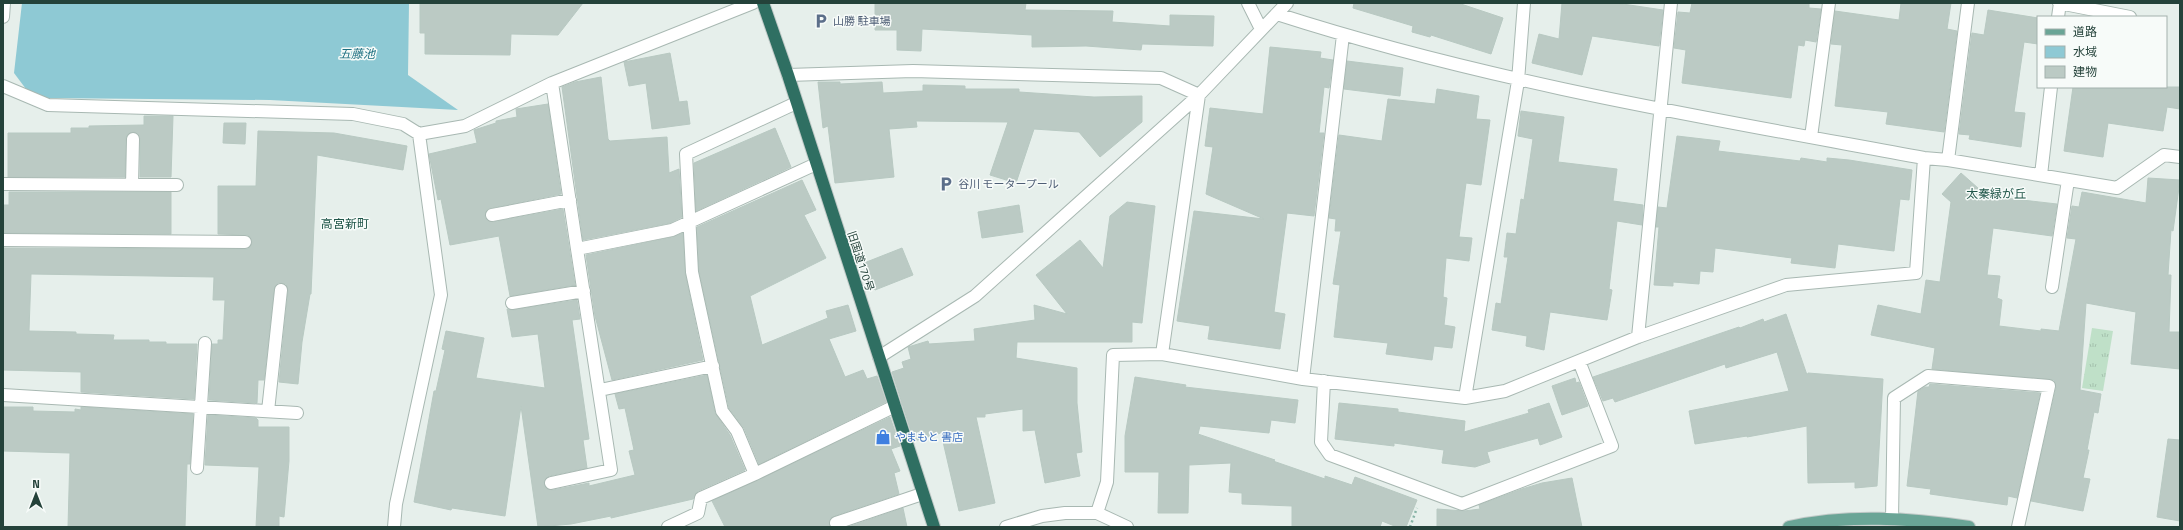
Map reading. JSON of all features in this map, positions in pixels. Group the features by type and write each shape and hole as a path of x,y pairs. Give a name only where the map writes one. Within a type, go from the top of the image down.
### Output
{"highway":[{"name":"旧国道170号","path":"763,3 788,75 922,494 934,527"}],"main road":[{"path":"1789,527 1821,520 1892,519 1969,527"}],"street":[{"path":"3,16 4,3"},
{"path":"3,86 48,105 353,114 403,124 419,134 465,126 552,83 753,3"},
{"path":"1248,3 1261,30"},
{"path":"879,357 975,296 1199,95 1287,3"},
{"path":"1465,398 1518,81 1524,3"},
{"path":"1638,337 1670,3"},
{"path":"1811,137 1830,3"},
{"path":"1948,160 1968,3"},
{"path":"2058,16 2060,3 2080,5 2126,16"},
{"path":"1277,14 1343,35 1518,81 1659,109 1924,158 1948,160 2117,188 2164,155 2180,157"},
{"path":"1303,378 1343,35"},
{"path":"788,75 913,70 1161,78 1199,95"},
{"path":"552,83 611,470 552,483"},
{"path":"2041,175 2051,88"},
{"path":"1162,354 1199,95"},
{"path":"755,474 737,431 722,411 714,366 692,272 686,154 796,103"},
{"path":"394,527 396,504 441,295 419,134"},
{"path":"132,185 133,139"},
{"path":"1097,513 1107,482 1113,355 1162,354 1303,378 1465,398 1505,391 1638,337 1786,285 1916,273 1924,158"},
{"path":"577,248 672,230 816,164"},
{"path":"2052,287 2068,180"},
{"path":"3,184 177,185"},
{"path":"492,215 570,200"},
{"path":"3,240 245,242"},
{"path":"268,411 281,290"},
{"path":"512,303 584,291"},
{"path":"197,468 205,343"},
{"path":"1324,381 1321,442 1330,454 1462,504 1612,446 1579,361"},
{"path":"600,390 714,366"},
{"path":"1892,519 1894,398 1928,376 2049,386 2018,527"},
{"path":"3,395 297,413"},
{"path":"668,527 698,513 701,498 755,474 895,406"},
{"path":"836,523 922,494"},
{"path":"1006,527 1042,516 1097,513 1127,527"}],"green space":[{"path":"2092,328 2113,331 2103,391 2082,388"}],"water":[{"name":"五藤池","path":"22,3 409,3 408,75 458,110 270,100 46,98 26,89 14,73"}],"building":[{"path":"420,3 583,3 558,35 511,34 510,55 425,54 425,33 420,33"},
{"path":"875,3 1026,3 1025,10 1113,11 1112,22 1170,26 1170,15 1214,16 1213,46 1142,44 1141,50 1086,46 1032,47 1032,35 922,29 921,51 897,50 897,30 875,30"},
{"path":"1354,3 1458,3 1503,18 1491,54 1431,35 1430,37 1412,32 1413,26 1353,8"},
{"path":"1562,3 1616,3 1663,10 1659,46 1592,36 1582,75 1532,63 1539,34 1559,39"},
{"path":"1692,3 1809,3 1809,8 1821,9 1816,42 1805,40 1804,46 1798,45 1791,98 1682,83 1686,50 1674,48 1678,12 1690,13"},
{"path":"1901,3 1951,3 1947,29 1957,31 1944,132 1886,124 1888,112 1835,106 1842,45 1831,44 1835,11 1899,20"},
{"path":"1988,10 2037,18 2037,44 2024,42 2014,112 2025,113 2021,147 1969,139 1970,135 1959,134 1972,33 1984,35"},
{"path":"1270,47 1321,52 1320,58 1333,60 1329,88 1324,87 1319,133 1324,133 1314,216 1287,213 1274,312 1285,314 1280,349 1208,339 1210,326 1177,321 1194,211 1264,219 1206,194 1213,147 1205,146 1210,108 1263,114"},
{"path":"670,53 679,102 687,101 690,124 652,129 646,83 629,86 624,62"},
{"path":"1347,61 1403,68 1400,96 1344,89"},
{"path":"601,77 608,139 610,141 667,137 669,173 679,169 682,217 670,223 583,240 562,87 575,82"},
{"path":"818,82 840,82 840,84 882,82 883,93 923,91 923,85 965,86 965,89 1019,89 1019,92 1094,97 1142,96 1142,122 1100,157 1079,132 1034,129 1016,183 990,175 1008,122 916,121 917,127 889,129 894,177 835,183 828,126 823,128"},
{"path":"2180,87 2180,109 2167,107 2163,131 2108,123 2103,157 2064,151 2073,88"},
{"path":"1437,89 1479,96 1476,119 1490,120 1481,185 1466,183 1459,237 1472,238 1469,261 1446,258 1443,297 1447,298 1444,325 1455,327 1452,348 1434,346 1432,360 1386,354 1388,343 1334,337 1340,285 1333,284 1341,231 1335,231 1336,219 1329,218 1339,135 1382,141 1388,99 1435,104"},
{"path":"548,104 561,194 491,208 487,210 485,216 487,220 493,222 563,209 575,285 510,296 499,236 450,245 441,199 438,200 429,154 477,143 474,130 496,123 496,121 517,117 516,109"},
{"path":"1521,111 1564,117 1558,162 1617,169 1613,201 1643,205 1642,225 1617,221 1609,289 1612,290 1607,320 1550,312 1544,350 1526,346 1527,336 1492,330 1496,303 1501,304 1508,257 1504,257 1507,233 1516,234 1521,199 1524,200 1533,139 1518,136"},
{"path":"144,116 173,116 171,177 140,177 140,139 137,133 133,132 127,135 126,138 125,177 8,177 8,133 71,133 71,128 89,128 89,126 144,125"},
{"path":"224,123 246,123 245,144 223,143"},
{"path":"775,128 791,167 696,211 694,163"},
{"path":"258,131 334,133 407,146 403,170 317,155 311,294 302,342 298,384 279,382 288,291 286,284 278,283 274,289 264,380 258,380 257,403 209,400 212,344 218,344 218,340 223,340 225,300 213,300 214,277 31,274 29,331 76,332 76,334 114,335 113,340 149,340 149,342 166,342 166,344 197,344 194,399 81,392 81,372 3,370 4,248 248,249 252,242 248,235 218,234 218,186 256,186"},
{"path":"1677,136 1720,141 1718,151 1800,161 1801,158 1827,162 1827,158 1849,160 1912,170 1909,200 1900,199 1894,251 1838,244 1835,268 1791,263 1792,258 1715,248 1713,272 1700,271 1699,284 1673,282 1673,286 1654,285 1659,227 1656,227 1658,207 1667,208"},
{"path":"1961,173 1987,196 2057,204 2052,236 1993,228 1987,275 2000,276 1997,298 2002,300 1999,326 2041,331 2041,329 2059,331 2076,239 2067,238 2072,206 2079,207 2082,192 2146,203 2148,178 2180,180 2173,231 2171,230 2168,275 2171,275 2169,332 2180,332 2180,369 2131,364 2136,312 2086,303 2080,390 2101,394 2098,413 2094,412 2087,450 2089,450 2083,478 2090,479 2083,511 2031,501 2056,388 2054,380 1932,369 1935,348 1871,335 1878,305 1921,314 1926,280 1940,282 1951,202 1942,194"},
{"path":"802,180 816,210 804,215 826,258 750,296 762,345 828,318 826,311 848,305 856,331 829,339 845,377 863,370 867,379 877,376 886,402 759,464 744,428 729,408 699,271 697,227"},
{"path":"9,192 171,192 171,234 4,233 4,205 9,205"},
{"path":"1127,202 1155,206 1142,323 1132,322 1132,342 1017,342 1016,358 1077,368 1077,403 1082,452 1076,453 1080,476 1045,483 1035,430 1023,431 1023,409 985,414 985,417 976,417 995,503 959,511 941,433 914,441 892,372 904,368 902,362 911,359 908,347 928,341 929,344 975,341 974,329 1035,320 1034,305 1067,314 1036,275 1080,240 1103,268 1110,216"},
{"path":"1019,205 1023,232 982,238 978,212"},
{"path":"683,233 685,273 703,360 612,380 595,316 586,255 673,237"},
{"path":"902,248 913,275 875,290 864,263"},
{"path":"577,300 580,319 572,320 589,439 583,440 587,468 549,476 544,481 546,488 553,490 589,483 589,486 635,475 629,451 634,450 625,408 619,409 615,394 707,375 715,413 730,435 745,470 698,491 693,499 611,518 611,516 571,524 538,527 521,406 505,516 452,508 451,510 414,502 434,391 436,391 445,350 442,349 446,331 484,338 476,378 545,388 538,334 512,337 507,309 513,310"},
{"path":"1786,314 1807,375 1808,373 1883,379 1877,486 1855,488 1855,482 1808,483 1807,426 1747,437 1695,444 1689,411 1789,391 1777,352 1726,368 1725,364 1615,402 1613,398 1603,401 1593,377 1763,319 1764,322"},
{"path":"1135,377 1186,385 1185,387 1298,400 1295,423 1271,420 1269,433 1200,426 1198,434 1275,460 1273,461 1325,479 1325,476 1352,485 1355,477 1417,500 1406,527 1397,527 1382,521 1380,527 1292,527 1292,506 1242,504 1242,493 1229,492 1231,463 1189,465 1188,513 1158,513 1159,472 1125,472 1125,436"},
{"path":"1575,378 1576,383 1579,382 1588,406 1562,415 1552,386"},
{"path":"1930,384 2040,393 2017,498 2008,496 2007,505 1930,494 1931,489 1907,486 1918,391 1925,387 1929,387"},
{"path":"1339,403 1398,409 1398,412 1465,421 1464,432 1529,413 1528,410 1549,403 1562,437 1540,445 1538,438 1487,452 1490,462 1475,467 1442,463 1444,450 1394,443 1394,446 1335,439"},
{"path":"3,407 33,407 33,411 75,412 75,409 81,410 81,407 193,414 190,464 187,464 185,527 68,527 70,453 3,451"},
{"path":"208,415 256,418 258,420 258,427 289,427 289,461 284,517 279,516 279,527 256,527 259,467 205,465"},
{"path":"890,417 900,446 891,449 900,471 894,473 899,494 834,516 829,521 830,527 725,527 712,501"},
{"path":"2168,439 2180,440 2180,521 2157,517"},
{"path":"1572,478 1582,527 1437,527 1437,509 1464,511 1480,509 1479,505 1522,489 1542,483"},
{"path":"903,508 907,527 848,527"}],"place":[{"name":"山勝 駐車場","path":"821,21"},
{"name":"谷川 モータープール","path":"946,184"},
{"name":"やまもと 書店","path":"883,437"}],"district":[{"name":"太秦緑が丘","path":"1996,194"},
{"name":"高宮新町","path":"345,224"}]}
